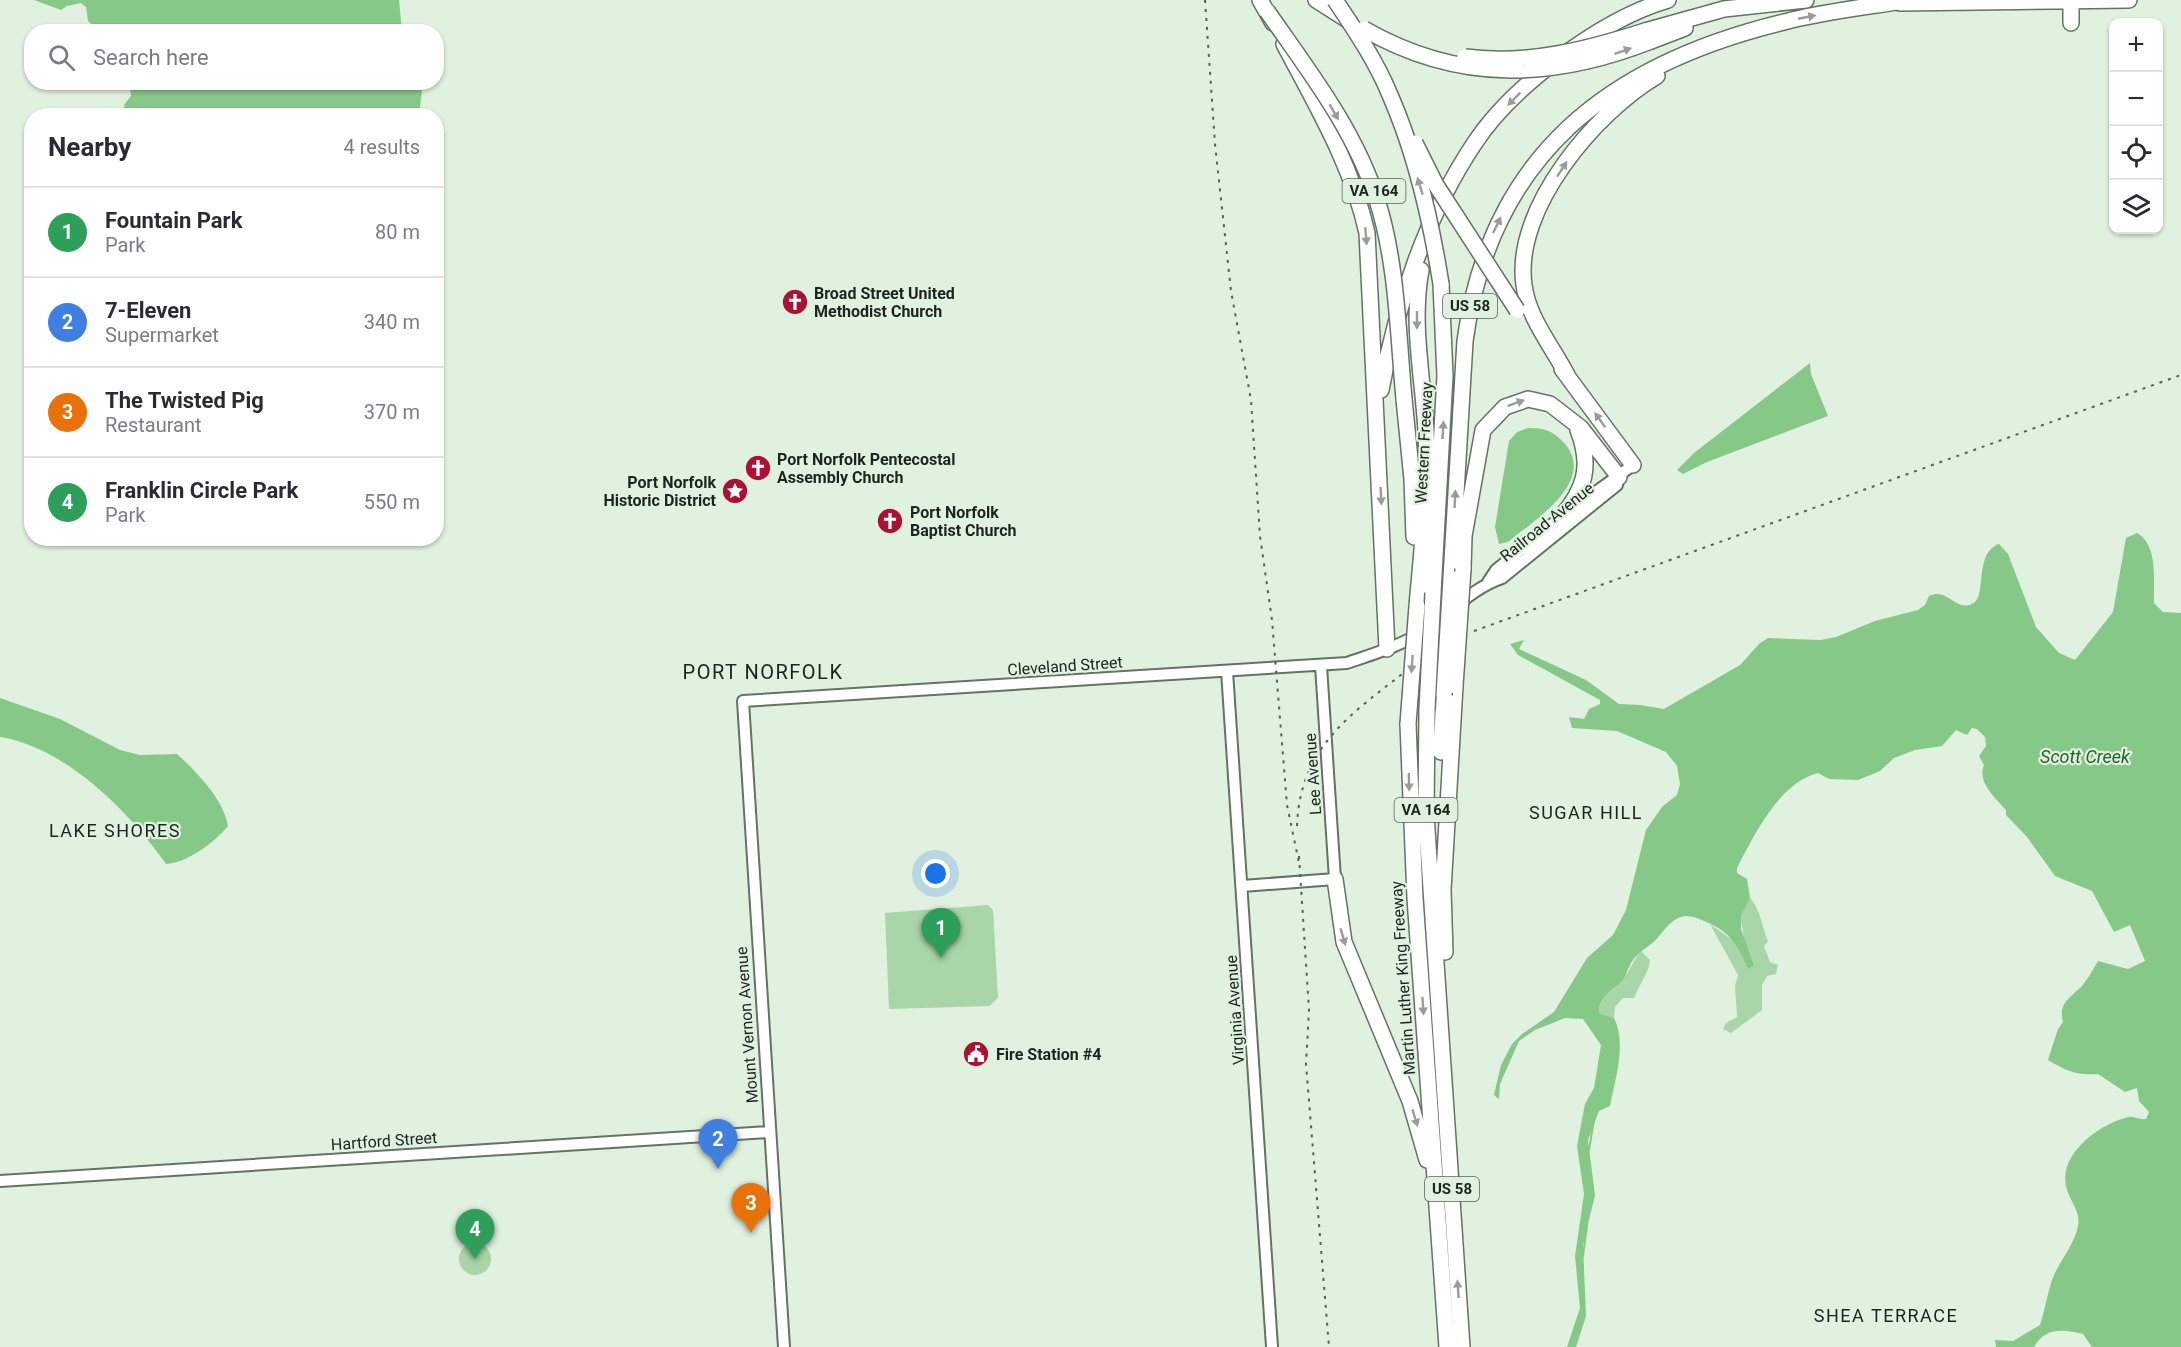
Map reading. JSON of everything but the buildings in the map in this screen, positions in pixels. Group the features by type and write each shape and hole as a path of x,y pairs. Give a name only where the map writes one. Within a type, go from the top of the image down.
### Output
{"highway":[{"path":"1316,0 1386,41 1425,56 1492,70 1564,67 1620,53 1648,36 1755,4 1806,0"},
{"name":"Western Freeway","path":"1335,0 1358,34 1390,95 1424,197 1441,284 1445,376 1426,709 1425,778 1432,910"},
{"name":"US 58","path":"1417,606 1426,477 1426,432 1416,324 1417,299 1425,250 1434,221 1455,176 1474,143 1523,90 1563,56 1598,33 1627,16 1668,0"},
{"name":"US 58","path":"1432,910 1457,574 1465,341 1470,306 1485,253 1508,204 1549,147 1602,100 1669,61 1716,41 1805,17 1910,0"},
{"path":"1891,3 2071,3 2129,0"},
{"path":"2071,3 2071,23"},
{"path":"1263,6 1354,184 1367,233 1368,299 1378,438 1387,649"},
{"name":"Western Freeway","path":"1263,6 1316,80 1349,136 1359,154 1377,200 1391,272 1412,479 1417,606"},
{"path":"1568,375 1533,315 1524,284 1526,242 1542,202 1582,141 1631,95 1679,63 1750,31"},
{"path":"1390,95 1436,185 1517,310 1568,375 1633,465"},
{"path":"1378,438 1386,364 1411,277 1434,221"},
{"path":"1457,574 1483,430 1488,422 1505,407 1528,399 1550,404 1574,422 1619,477"},
{"path":"1560,518 1577,499 1585,477 1584,445 1574,422"},
{"name":"Martin Luther King Freeway","path":"1417,606 1408,724 1415,898 1447,1347"},
{"path":"1441,1008 1445,945 1444,871 1450,690"},
{"path":"1335,879 1344,942 1410,1101 1438,1208"},
{"name":"Martin Luther King Freeway","path":"1432,910 1441,1008 1462,1347"}],"street":[{"name":"Railroad Avenue","path":"1488,583 1496,570 1560,518 1633,465"},
{"name":"Railroad Avenue","path":"1387,649 1426,629 1488,583 1502,578 1617,485 1619,477"},
{"name":"Cleveland Street","path":"743,701 1321,666 1347,663 1387,649"},
{"name":"Lee Avenue","path":"1321,666 1335,879"},
{"name":"Virginia Avenue","path":"1227,671 1272,1347"},
{"name":"Mount Vernon Avenue","path":"743,701 784,1347"},
{"path":"1242,886 1335,879"},
{"name":"Hartford Street","path":"0,1180 770,1132"}],"shaded area":[{"path":"1750,898 1759,913 1768,941 1764,946 1770,962 1778,965 1776,974 1767,976 1762,985 1762,1010 1731,1033 1723,1029 1726,1023 1737,1017 1735,986 1738,975 1710,924 1737,943 1748,968 1754,966 1745,944 1740,915"},
{"path":"988,905 993,910 998,998 989,1006 889,1009 885,913"},
{"path":"1641,951 1650,960 1634,998 1623,998 1615,1007 1614,1018 1599,1013 1601,1002 1628,973"},
{"path":"475,1243 486,1248 491,1259 486,1270 475,1275 464,1270 459,1259 464,1248"}],"water":[{"path":"34,0 399,0 401,24 91,24 88,21 86,7 81,3 61,10"},
{"path":"130,90 422,90 420,108 125,108 124,105 131,96"},
{"path":"1810,363 1811,374 1828,416 1707,462 1683,474 1677,470 1694,453"},
{"path":"1528,428 1549,431 1561,440 1573,458 1573,472 1568,486 1545,512 1508,542 1499,544 1495,527 1509,441 1517,432"},
{"name":"Scott Creek","path":"2137,533 2149,546 2152,555 2154,603 2163,612 2181,613 2181,1347 2092,1347 2083,1334 2056,1331 2044,1336 2034,1347 1996,1347 1995,1340 2013,1341 2040,1325 2052,1280 2078,1226 2078,1215 2066,1186 2069,1162 2075,1152 2094,1133 2106,1126 2128,1117 2146,1119 2149,1112 2139,1101 2137,1088 2125,1092 2098,1074 2072,1072 2048,1060 2058,1029 2063,1022 2062,1010 2069,998 2082,986 2098,961 2128,969 2145,961 2130,925 2114,932 2092,891 2055,876 2027,837 2006,815 2006,810 1989,790 1983,778 1984,765 1979,756 1986,746 1985,737 1977,729 1972,728 1967,735 1956,730 1942,746 1915,750 1894,758 1880,771 1858,780 1829,779 1818,773 1791,787 1780,799 1760,826 1737,868 1737,873 1747,879 1750,898 1741,915 1741,929 1754,966 1748,969 1734,942 1724,932 1694,917 1682,917 1671,923 1654,942 1636,956 1622,981 1603,998 1599,1013 1614,1018 1620,1039 1619,1062 1610,1106 1599,1111 1588,1140 1595,1195 1583,1245 1586,1316 1576,1347 1567,1347 1580,1308 1575,1256 1584,1194 1577,1146 1585,1104 1594,1088 1601,1045 1583,1019 1565,1018 1535,1030 1519,1041 1500,1084 1499,1099 1494,1095 1501,1065 1512,1044 1522,1034 1554,1012 1587,958 1613,935 1626,910 1646,830 1662,807 1677,795 1680,784 1677,766 1666,752 1617,731 1572,728 1569,717 1584,719 1589,709 1600,704 1600,700 1518,655 1510,644 1524,640 1519,649 1586,680 1619,704 1664,709 1740,665 1760,643 1768,638 1821,640 1836,637 1875,621 1918,610 1925,605 1929,596 1936,594 1961,605 1972,604 1977,600 1986,556 1999,544 2008,554 2036,627 2059,653 2075,660 2113,612 2126,538"},
{"path":"0,698 60,719 120,750 140,755 177,754 215,796 228,826 200,851 183,860 166,864 115,804 72,768 24,743 0,737"}],"waterway":[{"path":"1589,1150 1594,1120"},
{"path":"1583,1256 1587,1226"}],"railway":[{"path":"1205,0 1215,144 1231,291 1251,400 1260,536 1272,620 1287,805 1299,863"},
{"path":"1474,631 2181,375"},
{"path":"1297,826 1300,798 1308,773 1319,752 1350,716 1411,667"},
{"path":"1299,856 1309,1010 1306,1064 1329,1347"}],"place":[{"name":"Broad Street United Methodist Church","path":"795,302"},
{"name":"Port Norfolk Pentecostal Assembly Church","path":"758,468"},
{"name":"Port Norfolk Historic District","path":"735,491"},
{"name":"Port Norfolk Baptist Church","path":"890,521"},
{"name":"Fountain Park","path":"941,958"},
{"name":"Fire Station #4","path":"976,1054"},
{"name":"7-Eleven","path":"718,1169"},
{"name":"The Twisted Pig","path":"751,1233"},
{"name":"Franklin Circle Park","path":"475,1259"}],"district":[{"name":"PORT NORFOLK","path":"763,672"},
{"name":"SUGAR HILL","path":"1586,812"},
{"name":"LAKE SHORES","path":"115,830"},
{"name":"SHEA TERRACE","path":"1886,1315"}]}
